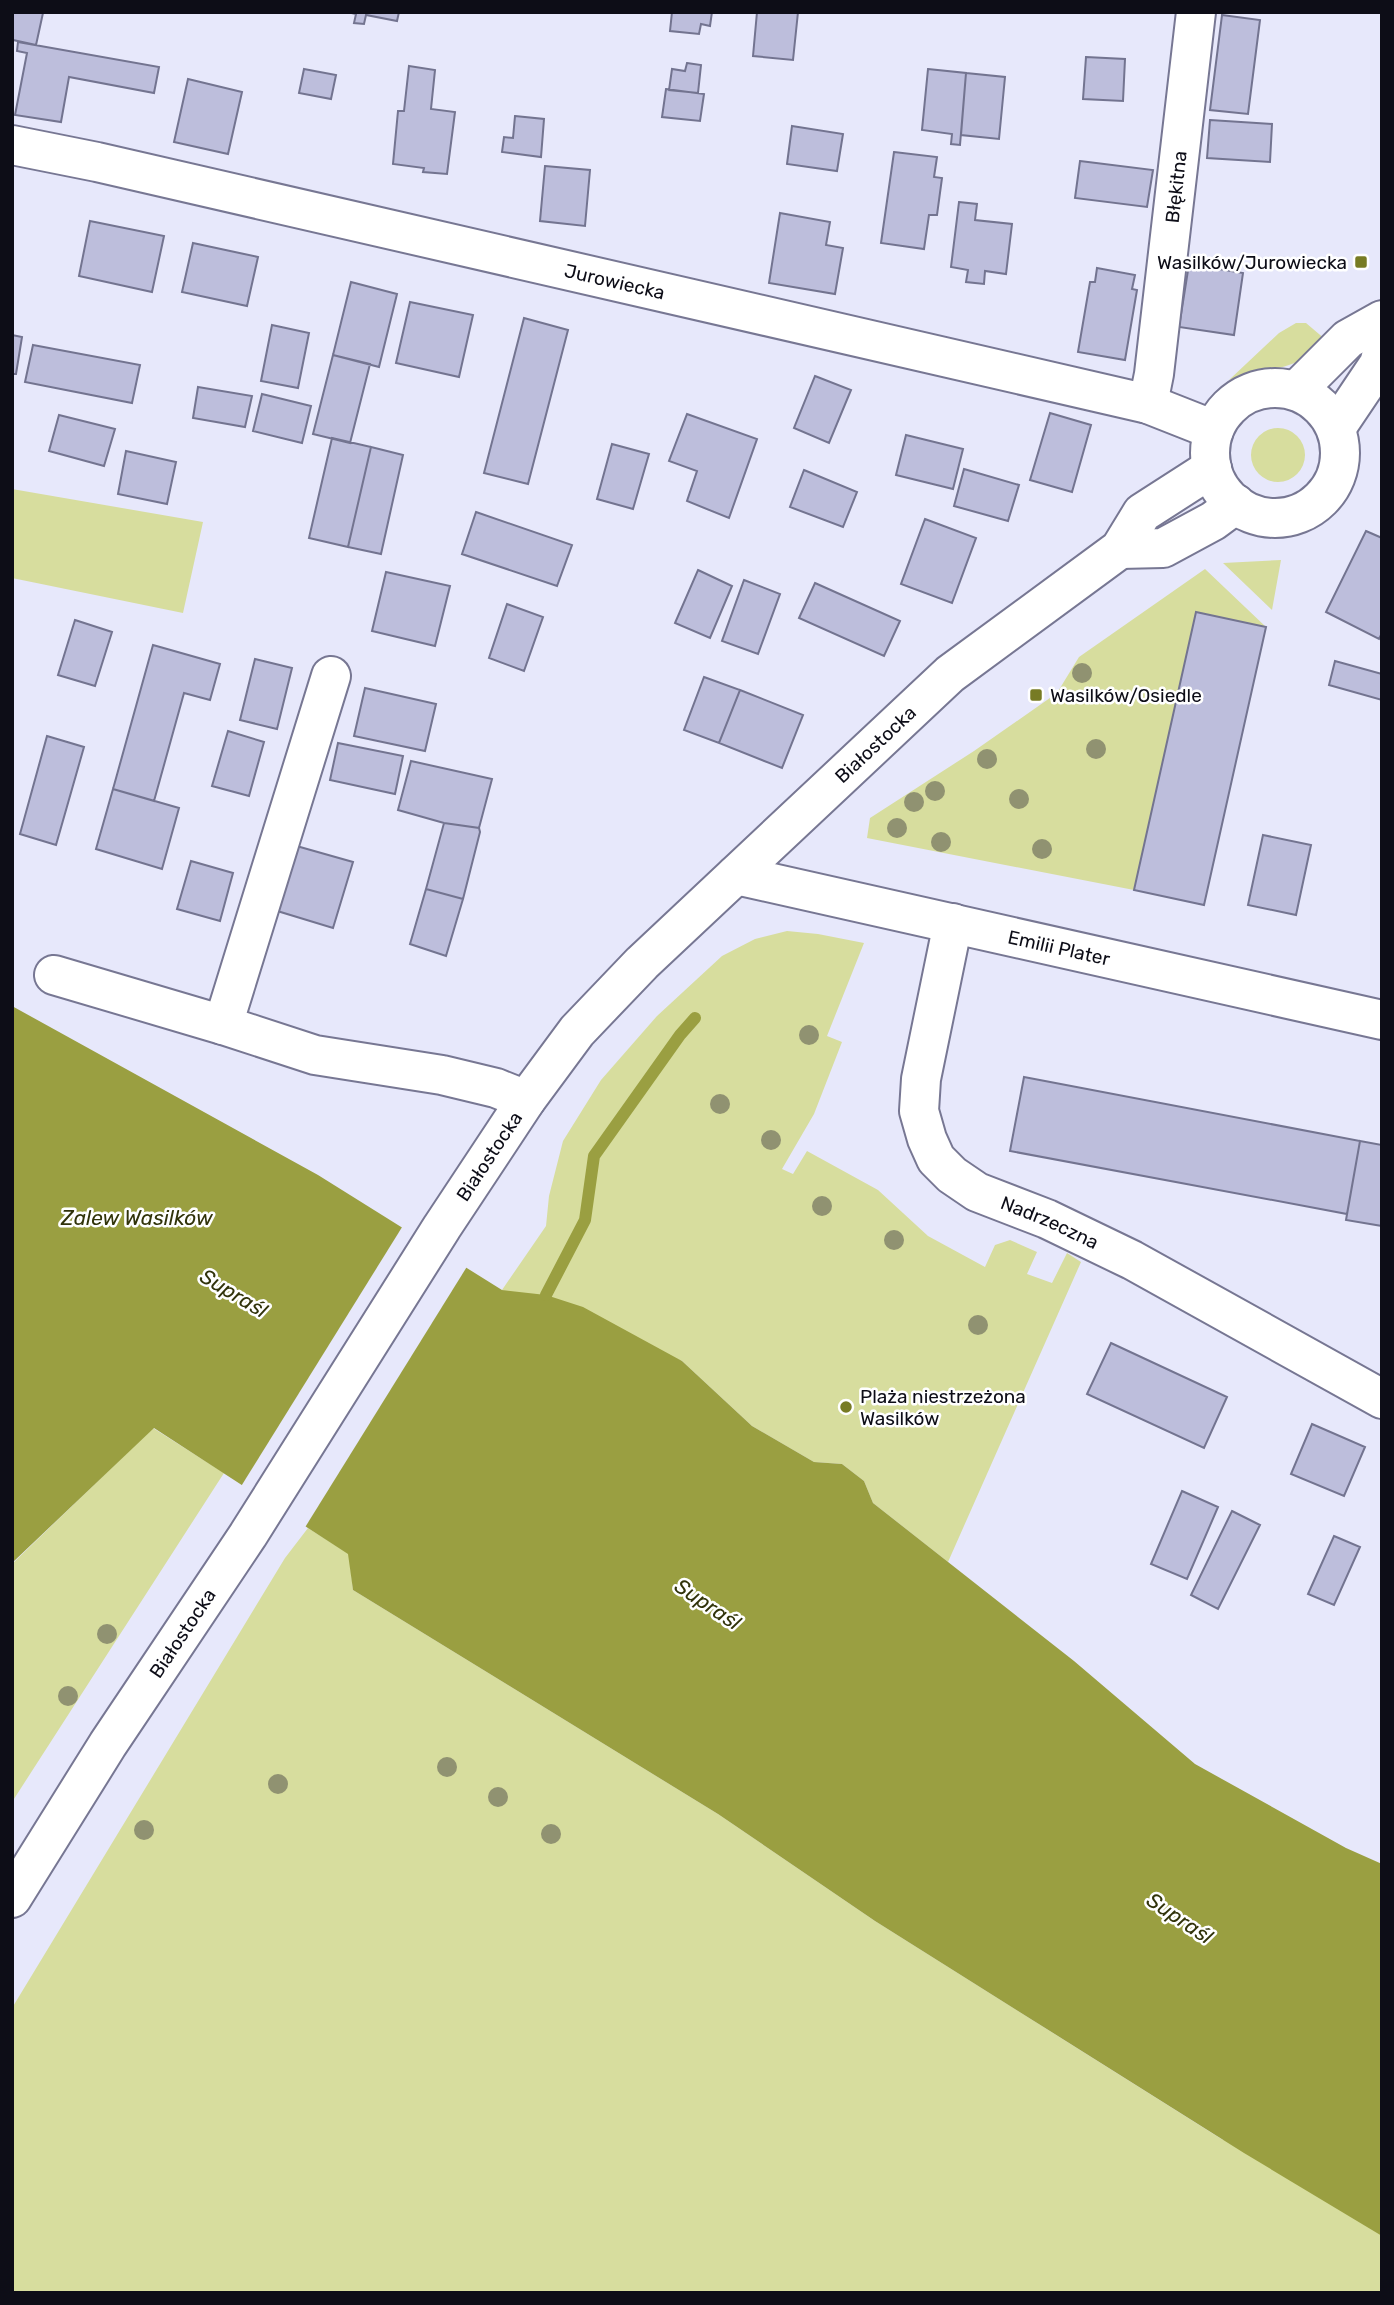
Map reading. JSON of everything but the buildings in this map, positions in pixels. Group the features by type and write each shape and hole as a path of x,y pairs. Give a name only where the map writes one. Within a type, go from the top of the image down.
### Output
{"street":[{"name":"Błękitna","path":"1148,404 1154,374 1196,12"},
{"name":"Jurowiecka","path":"12,145 97,162 1148,404 1214,430"},
{"path":"1296,391 1349,339 1382,320"},
{"path":"1336,428 1379,364 1382,354"},
{"path":"1271,387 1296,391 1320,405 1336,428 1341,451 1337,475 1324,496 1305,511 1282,517 1258,516 1236,504 1221,489 1212,468 1210,449 1214,430 1227,409 1247,393 1271,387"},
{"name":"Białostocka","path":"12,1898 108,1744 248,1535 442,1227 526,1100 577,1031 642,963 950,674 1121,549 1142,513 1212,468"},
{"path":"1121,549 1163,548 1213,521 1236,504"},
{"path":"223,1025 331,676"},
{"name":"Emilii Plater","path":"736,875 1382,1020"},
{"name":"Nadrzeczna","path":"953,923 921,1079 919,1111 936,1159 952,1175 977,1192 1059,1224 1132,1260 1382,1399"},
{"path":"54,975 315,1055 442,1075 496,1088 526,1100"}],"shaded area":[{"path":"1296,323 1306,323 1326,340 1294,363 1229,380 1279,333"},
{"path":"1283,428 1293,432 1301,440 1305,455 1301,470 1293,478 1273,482 1263,478 1255,470 1251,450 1255,440 1263,432"},
{"path":"12,489 203,522 183,613 12,578"},
{"path":"1281,560 1272,610 1223,563"},
{"path":"1205,569 1266,627 1196,612 1134,890 867,838 870,818 1057,693 1079,657"},
{"path":"787,931 864,943 827,1036 842,1042 814,1114 782,1169 793,1174 807,1151 878,1190 928,1236 985,1267 995,1245 1010,1240 1037,1252 1027,1274 1052,1283 1067,1253 1081,1262 948,1562 873,1503 864,1481 842,1464 814,1462 752,1426 682,1361 502,1290 546,1226 549,1196 563,1141 601,1080 657,1016 722,956 755,939"},
{"path":"153,1428 224,1473 12,1802 12,1564"},
{"path":"308,1528 349,1554 353,1590 718,1814 875,1921 1223,2140 1298,2136 1382,2185 1382,2293 12,2293 12,2008 285,1558"}],"water":[{"path":"12,1006 318,1175 502,1290 546,1295 583,1307 682,1361 752,1426 814,1462 842,1464 864,1481 873,1503 1074,1661 1195,1764 1346,1848 1382,1864 1382,2236 1244,2153 875,1921 718,1814 353,1590 348,1554 154,1428 12,1563"}],"pier":[{"path":"404,1224 468,1265 304,1529 240,1488"}],"waterway":[{"path":"546,1295 585,1220 594,1156 695,1018"}],"place":[{"name":"Wasilków/Jurowiecka","path":"1361,262"},
{"name":"Wasilków/Osiedle","path":"1036,695"},
{"name":"Plaża niestrzeżona Wasilków","path":"846,1407"}],"water label":[{"name":"Zalew Wasilków","path":"137,1217"},
{"name":"Supraśl","path":"234,1293"},
{"name":"Supraśl","path":"708,1604"},
{"name":"Supraśl","path":"1180,1918"}]}
